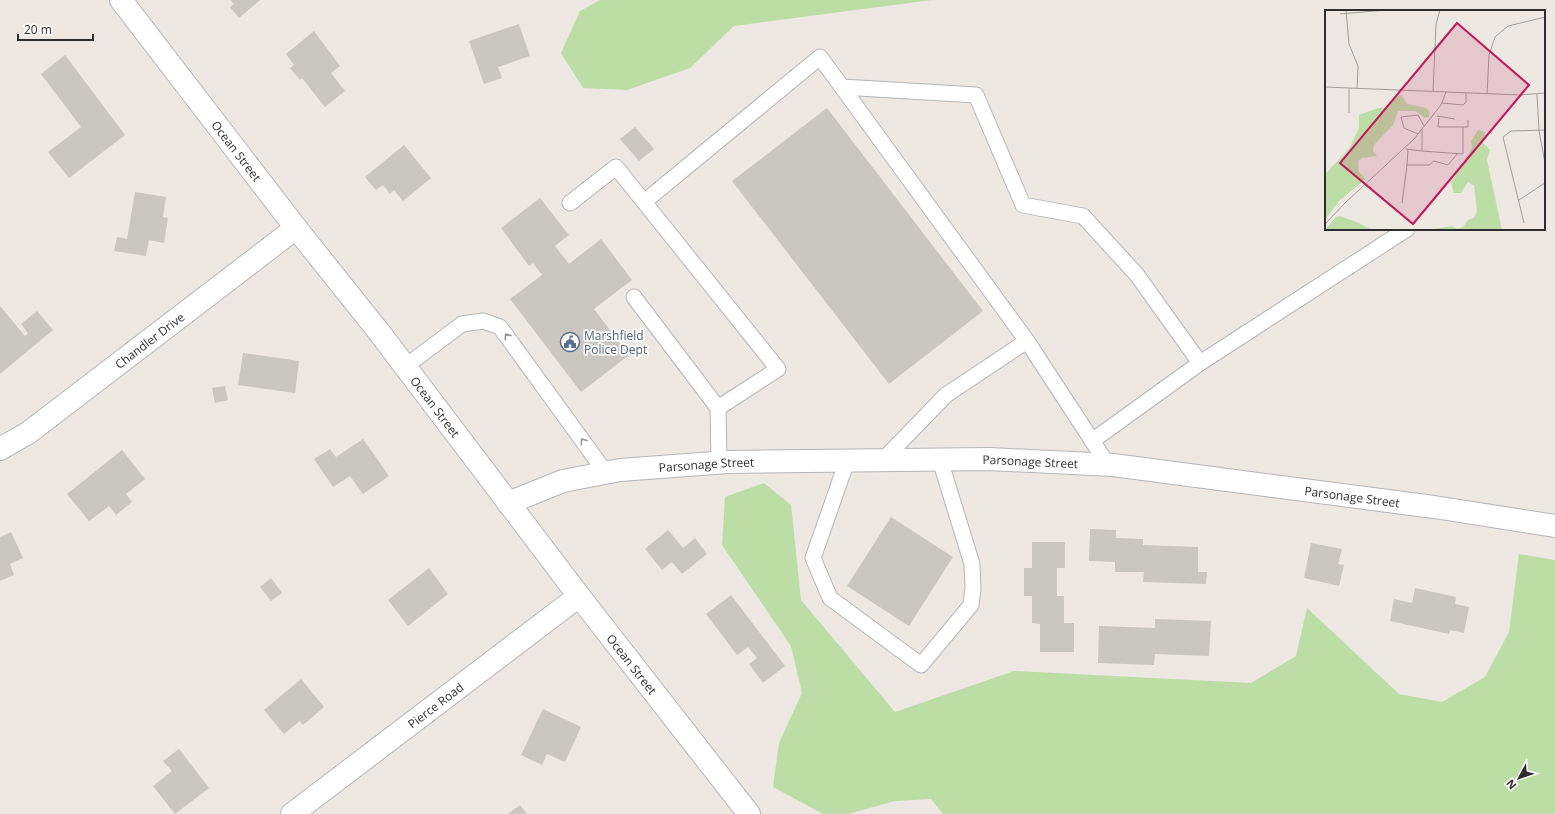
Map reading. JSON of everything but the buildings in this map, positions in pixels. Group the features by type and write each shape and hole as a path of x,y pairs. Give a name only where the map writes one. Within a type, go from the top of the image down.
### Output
{"street":[{"name":"Ocean Street","path":"121,0 296,228 406,366 579,596 749,814"},
{"name":"Chandler Drive","path":"0,449 28,433 296,228"},
{"name":"Parsonage Street","path":"508,502 563,481 620,470 719,463 990,459 1108,465 1434,507 1555,526"},
{"name":"Pierce Road","path":"292,814 579,596"}],"lane":[{"path":"644,202 820,57 1026,341 1108,465"},
{"path":"842,87 976,95 1023,205 1083,216 1137,275 1200,363"},
{"path":"570,203 616,167 778,370 718,408"},
{"path":"1092,441 1200,363 1405,230"},
{"path":"634,297 718,408 719,463"},
{"path":"406,366 462,324 482,321 500,327 606,473"},
{"path":"882,460 946,395 1026,341"},
{"path":"847,461 813,558 830,598 921,665 971,605 973,588 972,564 940,460"}],"green space":[{"path":"600,0 932,0 734,26 690,68 627,90 583,88 561,53 580,11"},
{"path":"764,483 791,505 801,600 895,712 1014,671 1251,683 1296,656 1307,608 1399,694 1442,702 1485,677 1509,632 1519,554 1555,560 1555,814 943,814 931,799 895,801 848,814 823,814 773,787 779,743 802,693 791,646 722,545 725,497"}],"place":[{"name":"Marshfield Police Dept","path":"570,342"}]}
